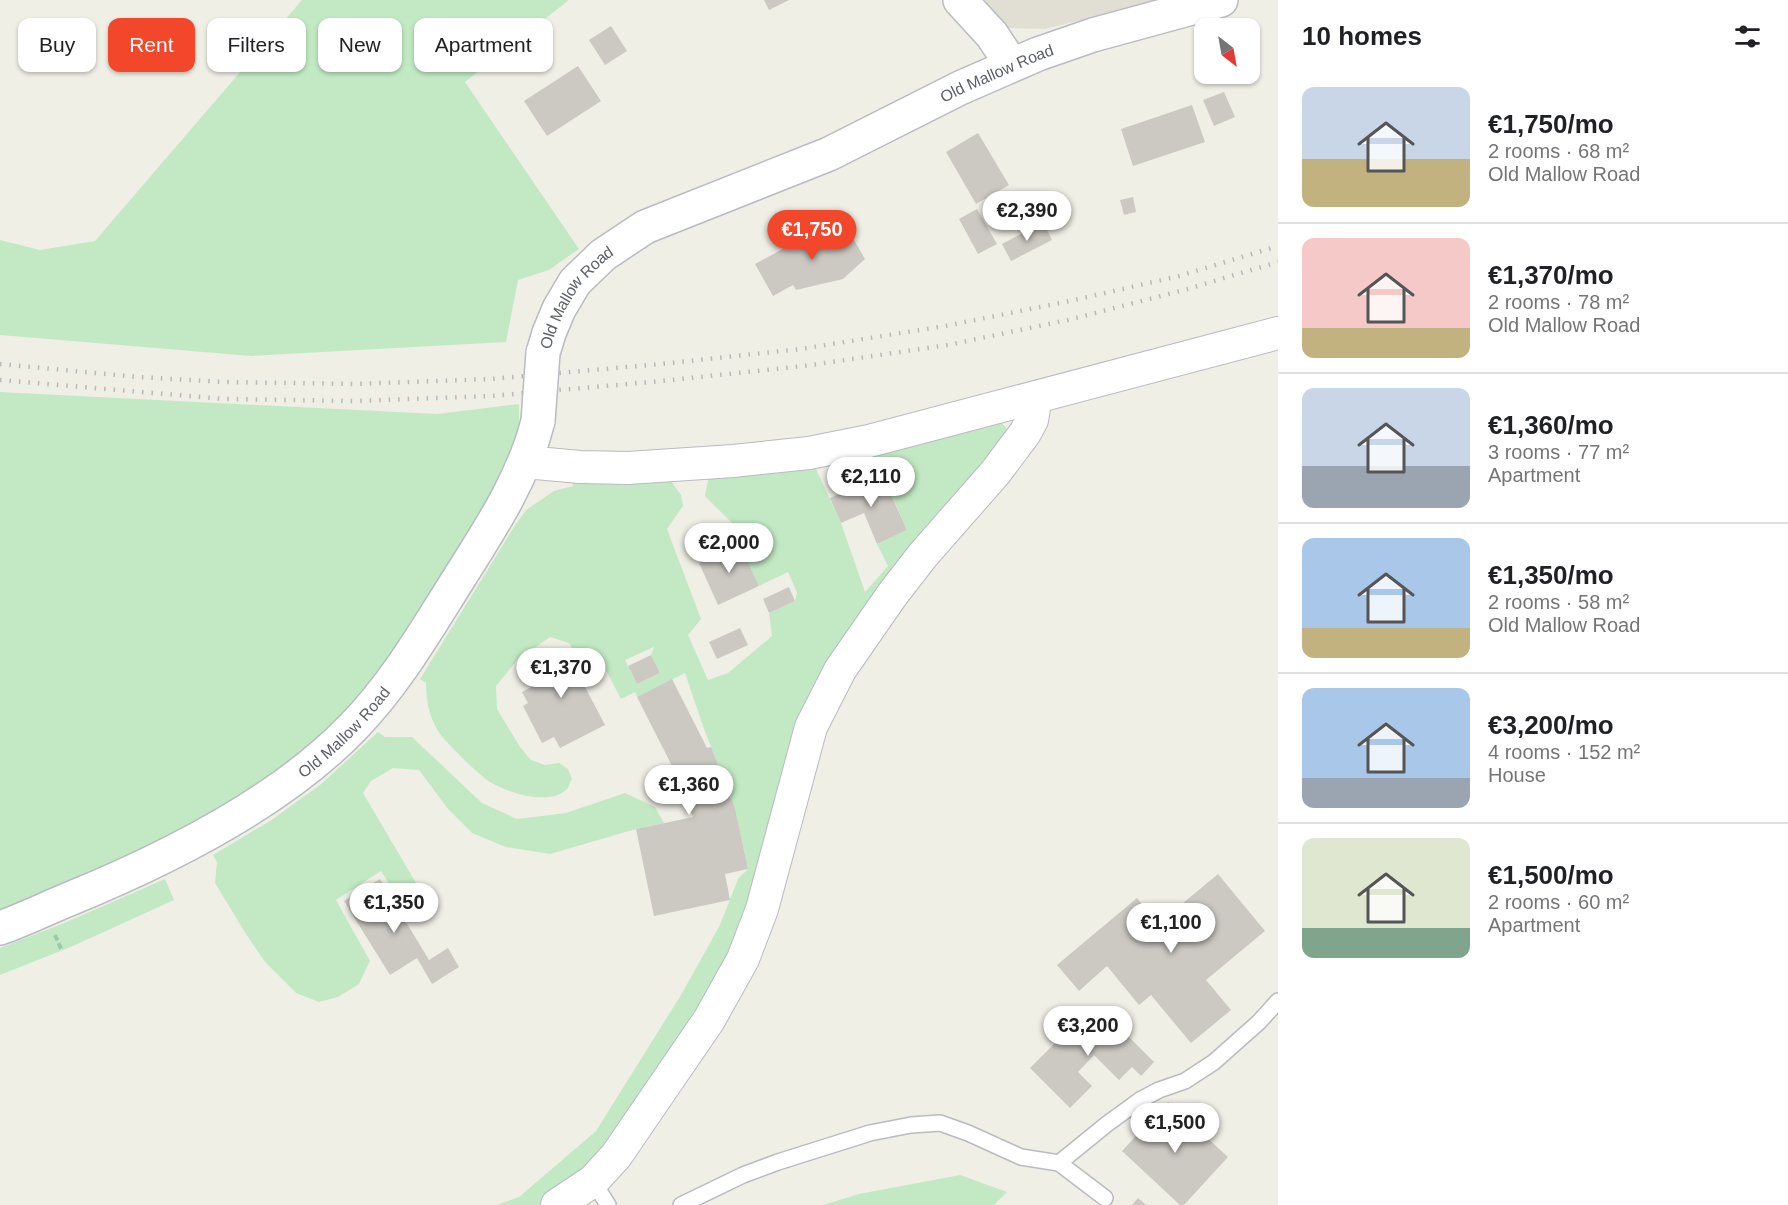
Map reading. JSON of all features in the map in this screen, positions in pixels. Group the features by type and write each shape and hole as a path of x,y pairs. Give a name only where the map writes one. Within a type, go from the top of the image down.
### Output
{"street":[{"path":"960,0 992,35 1012,65"},
{"name":"Old Mallow Road","path":"0,928 108,884 196,839 309,769 353,727 390,683 419,641 496,518 525,462 538,421 543,352 549,333 559,309 575,282 603,255 645,228 829,154 960,88 1038,54 1093,35 1221,0"},
{"path":"525,462 580,468 628,468 809,453 869,441 1278,333"},
{"path":"557,1205 600,1193 616,1156 709,1020 743,959 762,909 811,727 840,670 923,555 995,473 1025,433 1032,420 1036,397"}],"lane":[{"path":"1059,1163 1098,1130 1140,1100 1159,1090 1185,1081 1214,1062 1278,1002"},
{"path":"681,1205 742,1175 778,1162 870,1133 910,1125 940,1123 1021,1156 1059,1163 1105,1198"}],"shaded area":[{"path":"974,0 1166,0 1044,29 1009,28 989,16"}],"green space":[{"path":"302,0 569,0 546,18 414,18 414,72 478,72 465,82 579,249 549,270 518,280 506,342 251,356 0,335 0,240 40,250 95,241 240,72 306,72 306,18 287,18"},
{"path":"0,392 437,414 519,404 519,434 494,498 393,658 352,707 308,752 247,797 149,852 0,916"},
{"path":"996,417 1007,429 1004,444 869,603 741,932 704,1008 582,1177 539,1205 497,1205 519,1197 596,1131 681,995 720,925 738,879 748,869 735,808 685,673 637,697 635,692 621,699 597,653 588,650 576,654 569,643 550,637 517,660 496,686 497,709 520,747 531,760 545,765 559,763 568,769 572,779 568,788 552,797 518,794 485,779 441,736 432,720 426,683 420,679 526,510 554,491 573,486 572,479 670,480 681,495 683,506 667,529 701,619 688,635 708,680 728,673 772,636 769,613 795,601 797,593 788,572 759,586 734,525 705,496 709,475","holes":["856,461 864,483 883,475 907,530 877,544 888,566 865,592 841,523 816,469","654,647 651,655 660,673 637,684 625,660"]},
{"path":"378,732 385,737 412,737 482,803 517,819 566,813 625,793 655,807 664,823 550,854 506,847 472,833 448,809 419,770 393,768 371,781 363,793 429,905 408,913 381,871 336,900 370,961 359,984 338,997 319,1002 296,993 265,962 215,883 217,862 213,855 270,821 320,785"},
{"path":"165,879 174,900 73,946 0,975 0,948"},
{"path":"960,1175 1007,1192 994,1205 823,1205 859,1194"}],"building":[{"path":"764,0 789,0 769,10"},
{"path":"611,26 627,51 605,65 589,40"},
{"path":"578,66 601,101 547,136 524,101"},
{"path":"1224,92 1235,117 1214,126 1203,100"},
{"path":"1192,105 1205,142 1133,166 1121,129"},
{"path":"978,133 1009,185 976,204 946,152"},
{"path":"1133,197 1136,212 1124,215 1120,200"},
{"path":"977,209 997,244 978,254 959,219"},
{"path":"843,221 865,259 843,279 796,290 793,285 773,296 755,264 812,233 815,237"},
{"path":"1043,222 1052,240 1011,261 1002,244"},
{"path":"882,475 907,530 877,544 864,513 841,523 830,498"},
{"path":"740,544 759,586 718,605 699,563"},
{"path":"789,587 795,601 769,613 763,599"},
{"path":"740,628 748,645 717,659 709,642"},
{"path":"546,650 553,663 568,656 574,666 587,659 594,663 599,672 597,679 584,685 605,725 560,748 554,737 542,743 523,706 528,703 522,692 533,686 521,663"},
{"path":"651,655 660,673 637,684 628,666"},
{"path":"672,679 707,748 711,747 735,808 748,869 725,874 730,900 654,916 636,829 693,817 672,766 637,697"},
{"path":"1218,874 1265,931 1206,980 1231,1010 1191,1043 1151,995 1139,1005 1107,966 1079,991 1057,965 1137,898 1158,924"},
{"path":"380,879 429,960 448,948 459,967 432,984 417,958 390,975 344,901"},
{"path":"1090,1008 1116,1034 1121,1029 1154,1062 1141,1076 1132,1067 1119,1080 1094,1055 1078,1072 1092,1086 1070,1108 1030,1068"},
{"path":"1168,1102 1228,1157 1184,1205 1180,1205 1122,1151"},
{"path":"1138,1198 1146,1205 1132,1205"}],"railway":[{"path":"0,364 138,377 224,382 355,384 491,379 661,364 801,349 945,326 1179,276 1278,246"},
{"path":"0,380 224,399 356,401 491,396 662,381 804,366 948,345 1068,320 1184,290 1278,262"}]}
